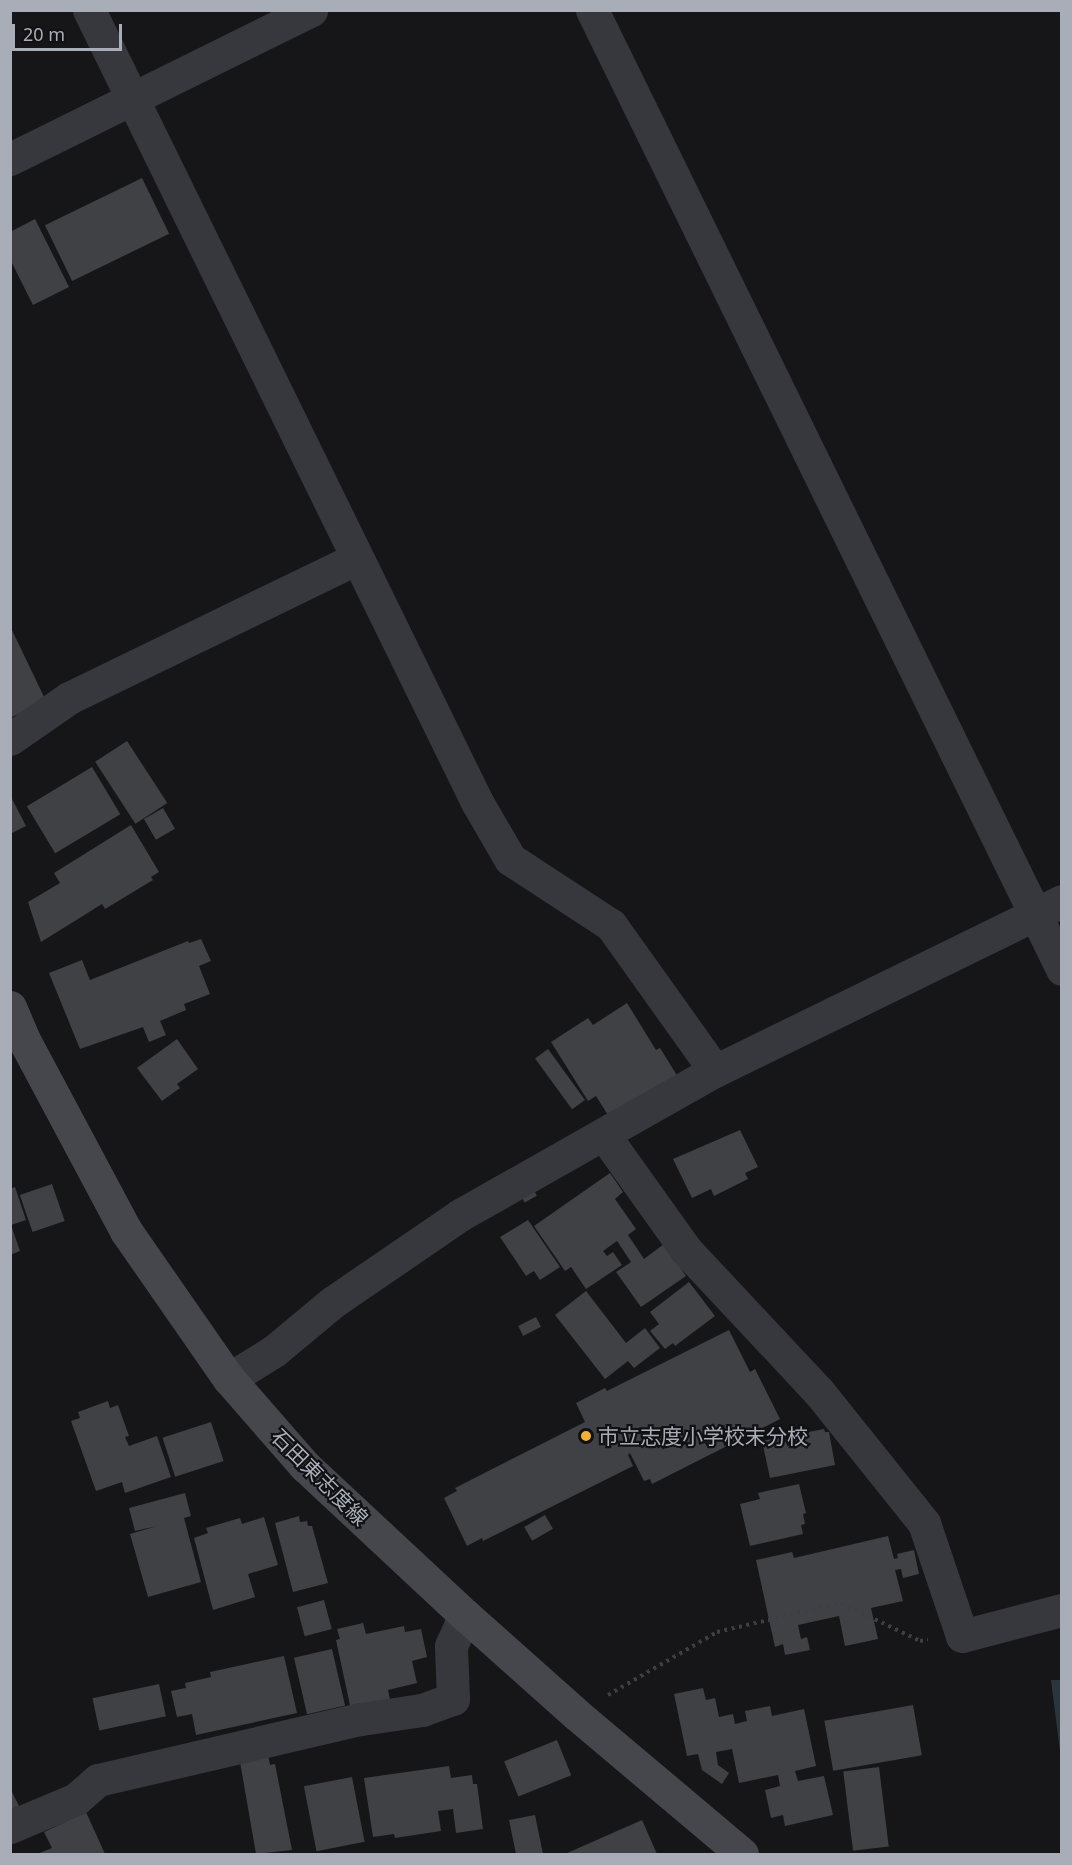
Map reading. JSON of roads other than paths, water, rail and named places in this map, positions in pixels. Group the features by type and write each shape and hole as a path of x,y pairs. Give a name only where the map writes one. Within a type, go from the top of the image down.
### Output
{"main road":[{"name":"石田東志度線","path":"10,1007 23,1038 126,1231 229,1379 305,1466 465,1615 576,1714 742,1854"}],"street":[{"path":"89,10 477,802 510,859 610,925 715,1071"},
{"path":"10,159 311,10"},
{"path":"592,10 1048,908 1062,969"},
{"path":"10,739 69,698 357,558"},
{"path":"229,1379 274,1351 333,1302 460,1215 715,1071 1048,908"},
{"path":"604,1135 686,1250 819,1392 924,1523 962,1636 1062,1610"},
{"path":"10,1827 76,1799 98,1780 350,1721 422,1710 453,1699 451,1646 465,1615"}],"place":[{"name":"市立志度小学校末分校","path":"586,1436"}]}
